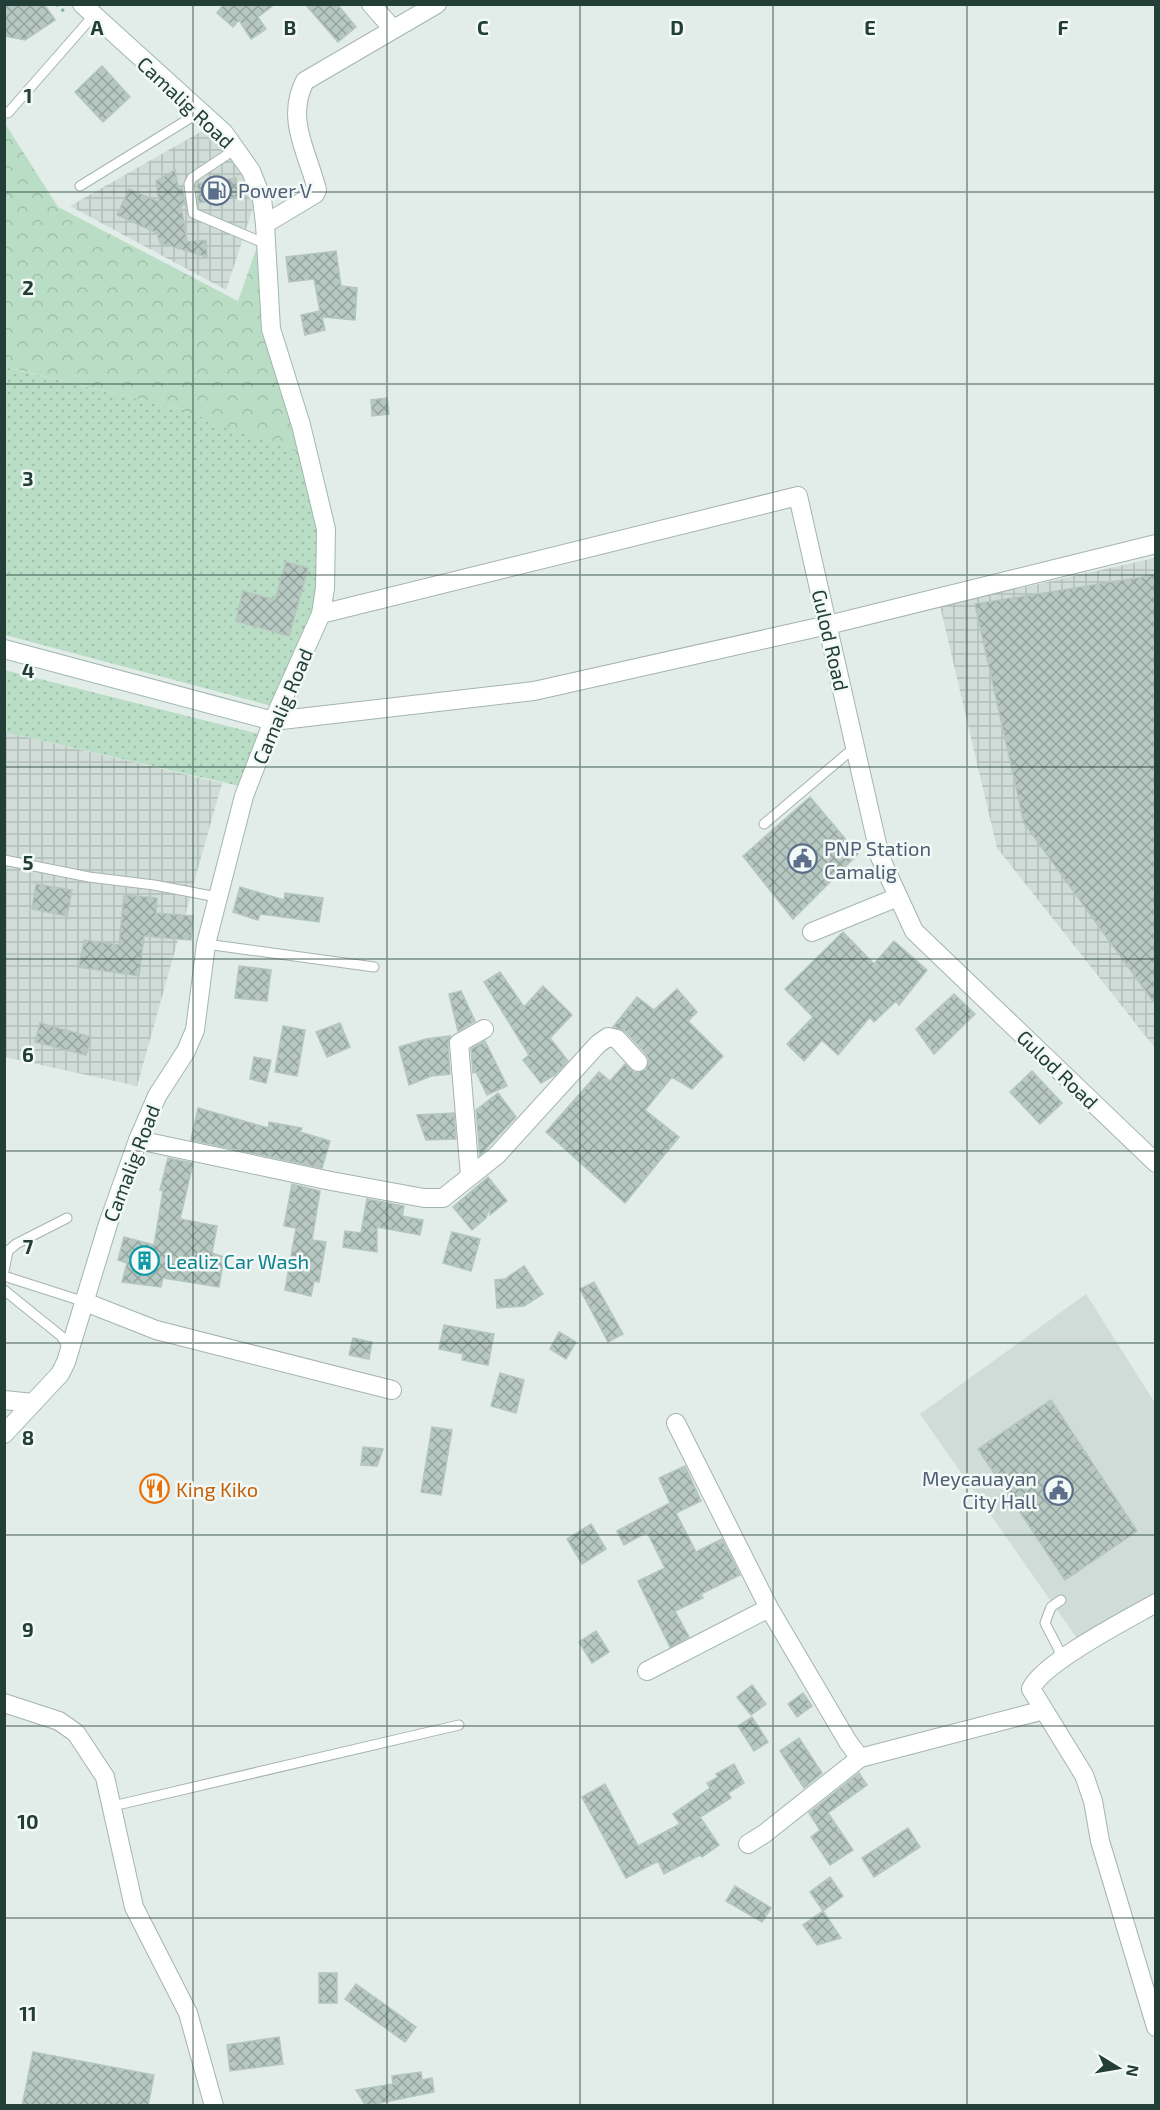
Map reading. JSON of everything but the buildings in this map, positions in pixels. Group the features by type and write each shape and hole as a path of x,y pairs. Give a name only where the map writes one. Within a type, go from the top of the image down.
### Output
{"street":[{"path":"371,4 393,29"},
{"path":"265,224 315,194 317,189 300,141 297,109 300,91 305,81 436,4"},
{"name":"Camalig Road","path":"8,1427 60,1374 70,1351 108,1224 138,1140 157,1096 186,1051 195,1030 206,944 244,796 273,721 321,615 325,588 326,528 301,425 271,329 265,224 262,199 256,184 237,148 200,112 85,16"},
{"name":"Gulod Road","path":"321,615 798,496 880,857 914,932 1155,1162"},
{"path":"4,650 273,721 534,691 828,625 1155,544"},
{"path":"812,932 898,897"},
{"path":"470,1176 459,1043 484,1029"},
{"path":"138,1140 424,1198 443,1198 497,1155 598,1044 608,1037 617,1039 638,1062"},
{"path":"85,1302 156,1330 392,1390"},
{"path":"4,1400 33,1403"},
{"path":"676,1423 770,1608 848,1742 860,1758"},
{"path":"1155,1603 1059,1661 1034,1681 1031,1689 1084,1775 1093,1801 1100,1841 1155,2027"},
{"path":"647,1671 770,1608"},
{"path":"4,1703 59,1721 76,1732 105,1777 134,1907 188,2013 214,2106"},
{"path":"748,1844 764,1834 860,1758 1044,1710"}],"lane":[{"path":"8,113 85,16"},
{"path":"80,186 200,112"},
{"path":"237,148 192,178 189,184 193,213 266,244"},
{"path":"764,824 855,747"},
{"path":"4,860 89,877 154,885 217,897"},
{"path":"206,944 374,967"},
{"path":"4,1271 8,1251 16,1244 67,1218"},
{"path":"4,1276 85,1302"},
{"path":"4,1290 61,1336 70,1351"},
{"path":"1059,1661 1059,1650 1045,1623 1051,1607 1061,1600"},
{"path":"113,1806 459,1725"}],"path":[{"path":"56,4 85,16"}],"shaded area":[{"path":"211,126 246,169 255,202 226,290 70,206"},
{"path":"1155,558 1155,1048 997,848 940,606"},
{"path":"5,732 222,783 137,1086 5,1057"},
{"path":"1086,1294 1155,1403 1155,1595 1081,1644 920,1414"}],"green space":[{"path":"4,122 58,207 238,301 265,224 271,329 308,455 180,409 5,367"},
{"path":"4,367 180,409 308,455 325,588 279,708 5,635"},
{"path":"4,670 267,736 248,788 5,732"}],"place":[{"name":"Power V","path":"217,190"},
{"name":"PNP Station Camalig","path":"803,859"},
{"name":"Lealiz Car Wash","path":"145,1261"},
{"name":"King Kiko","path":"155,1489"},
{"name":"Meycauayan City Hall","path":"1058,1490"}]}
